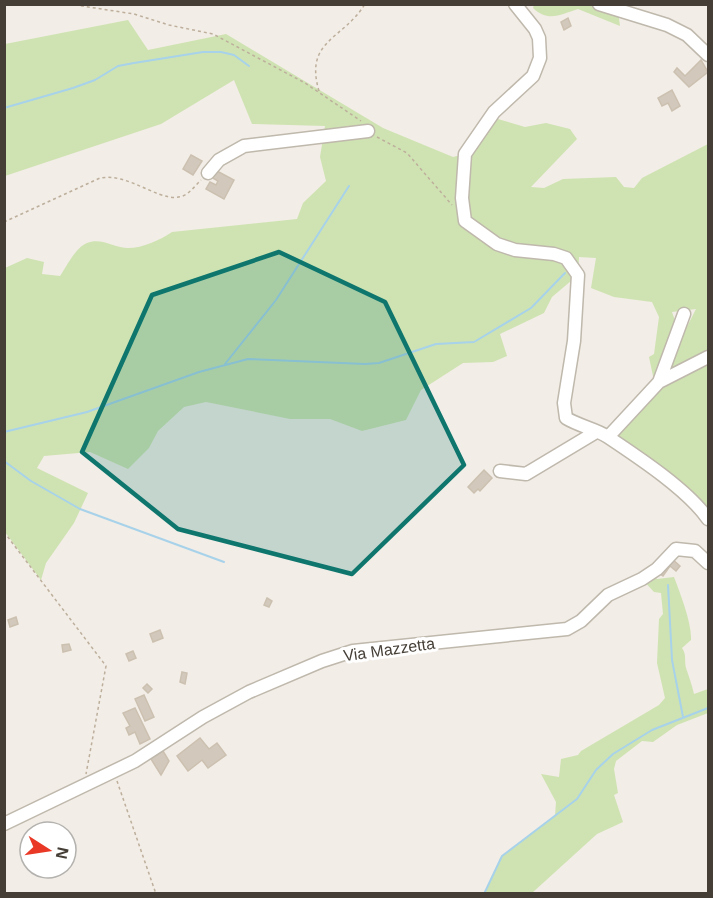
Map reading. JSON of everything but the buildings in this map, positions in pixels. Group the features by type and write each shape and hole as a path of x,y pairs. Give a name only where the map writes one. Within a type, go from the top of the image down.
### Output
{"street":[{"path":"515,4 535,29 539,38 540,58 533,76 494,112 465,154 462,198 465,221 497,244 515,250 554,254 566,258 578,275 574,341 563,412 566,418 602,434 657,471 702,510 708,519"},
{"path":"599,4 667,25 687,35 708,55"},
{"path":"208,173 219,159 243,146 369,131"},
{"path":"659,382 684,314"},
{"path":"500,471 526,474 602,434 659,382 708,357"},
{"name":"Via Mazzetta","path":"4,825 163,746 214,711 249,692 322,661 353,651 567,629 581,621 608,595 642,579 657,569 676,549 695,551 708,563"}],"path":[{"path":"69,4 134,14 169,25 213,34 319,93 363,123 369,131 407,153 465,221"},
{"path":"319,93 314,63 320,50 365,5"},
{"path":"4,222 100,178 110,176 135,181 162,196 177,198 188,194 208,173"},
{"path":"4,532 106,666 84,787"},
{"path":"114,772 156,894"}],"highlighted area":[{"path":"279,252 385,302 464,465 352,574 178,529 82,452 152,295"}],"green space":[{"path":"534,5 599,5 618,11 620,26 578,9 561,15 544,15 533,8"},
{"path":"128,20 148,50 226,34 383,128 453,157 465,154 491,117 525,127 546,123 570,129 577,139 531,187 544,188 563,179 616,177 624,187 634,188 642,178 708,144 708,508 702,510 608,437 659,382 696,309 672,312 679,332 662,374 653,376 649,357 654,354 659,317 652,302 614,297 591,288 596,258 579,257 578,275 552,297 544,313 500,334 507,356 493,362 463,363 421,390 406,420 362,431 330,419 290,419 206,402 184,407 158,431 149,448 128,469 90,452 44,456 37,468 88,493 74,523 46,563 41,580 5,532 5,268 27,258 44,262 42,274 60,276 79,249 92,241 123,248 134,248 151,243 172,232 297,219 303,203 326,181 320,157 325,126 252,124 234,80 161,124 5,176 5,44"},
{"path":"652,573 657,579 674,577 690,625 691,640 682,648 686,668 694,694 708,689 708,713 677,725 653,742 642,741 616,761 614,769 618,793 614,795 623,822 597,834 532,893 484,894 502,856 555,816 556,802 541,774 559,777 561,759 578,755 581,751 659,705 665,698 657,663 659,619 663,614 661,593 654,592 642,579"}],"waterway":[{"path":"4,108 73,88 95,80 118,66 134,63 203,52 221,52 234,55 249,66"},
{"path":"225,364 276,300 349,186"},
{"path":"4,432 87,412 199,372 248,359 379,363 436,344 474,342 531,308 565,273"},
{"path":"4,461 31,481 80,509 224,562"},
{"path":"668,585 672,660 683,717"},
{"path":"484,894 502,856 577,799 596,770 613,754 652,730 708,708"}]}
